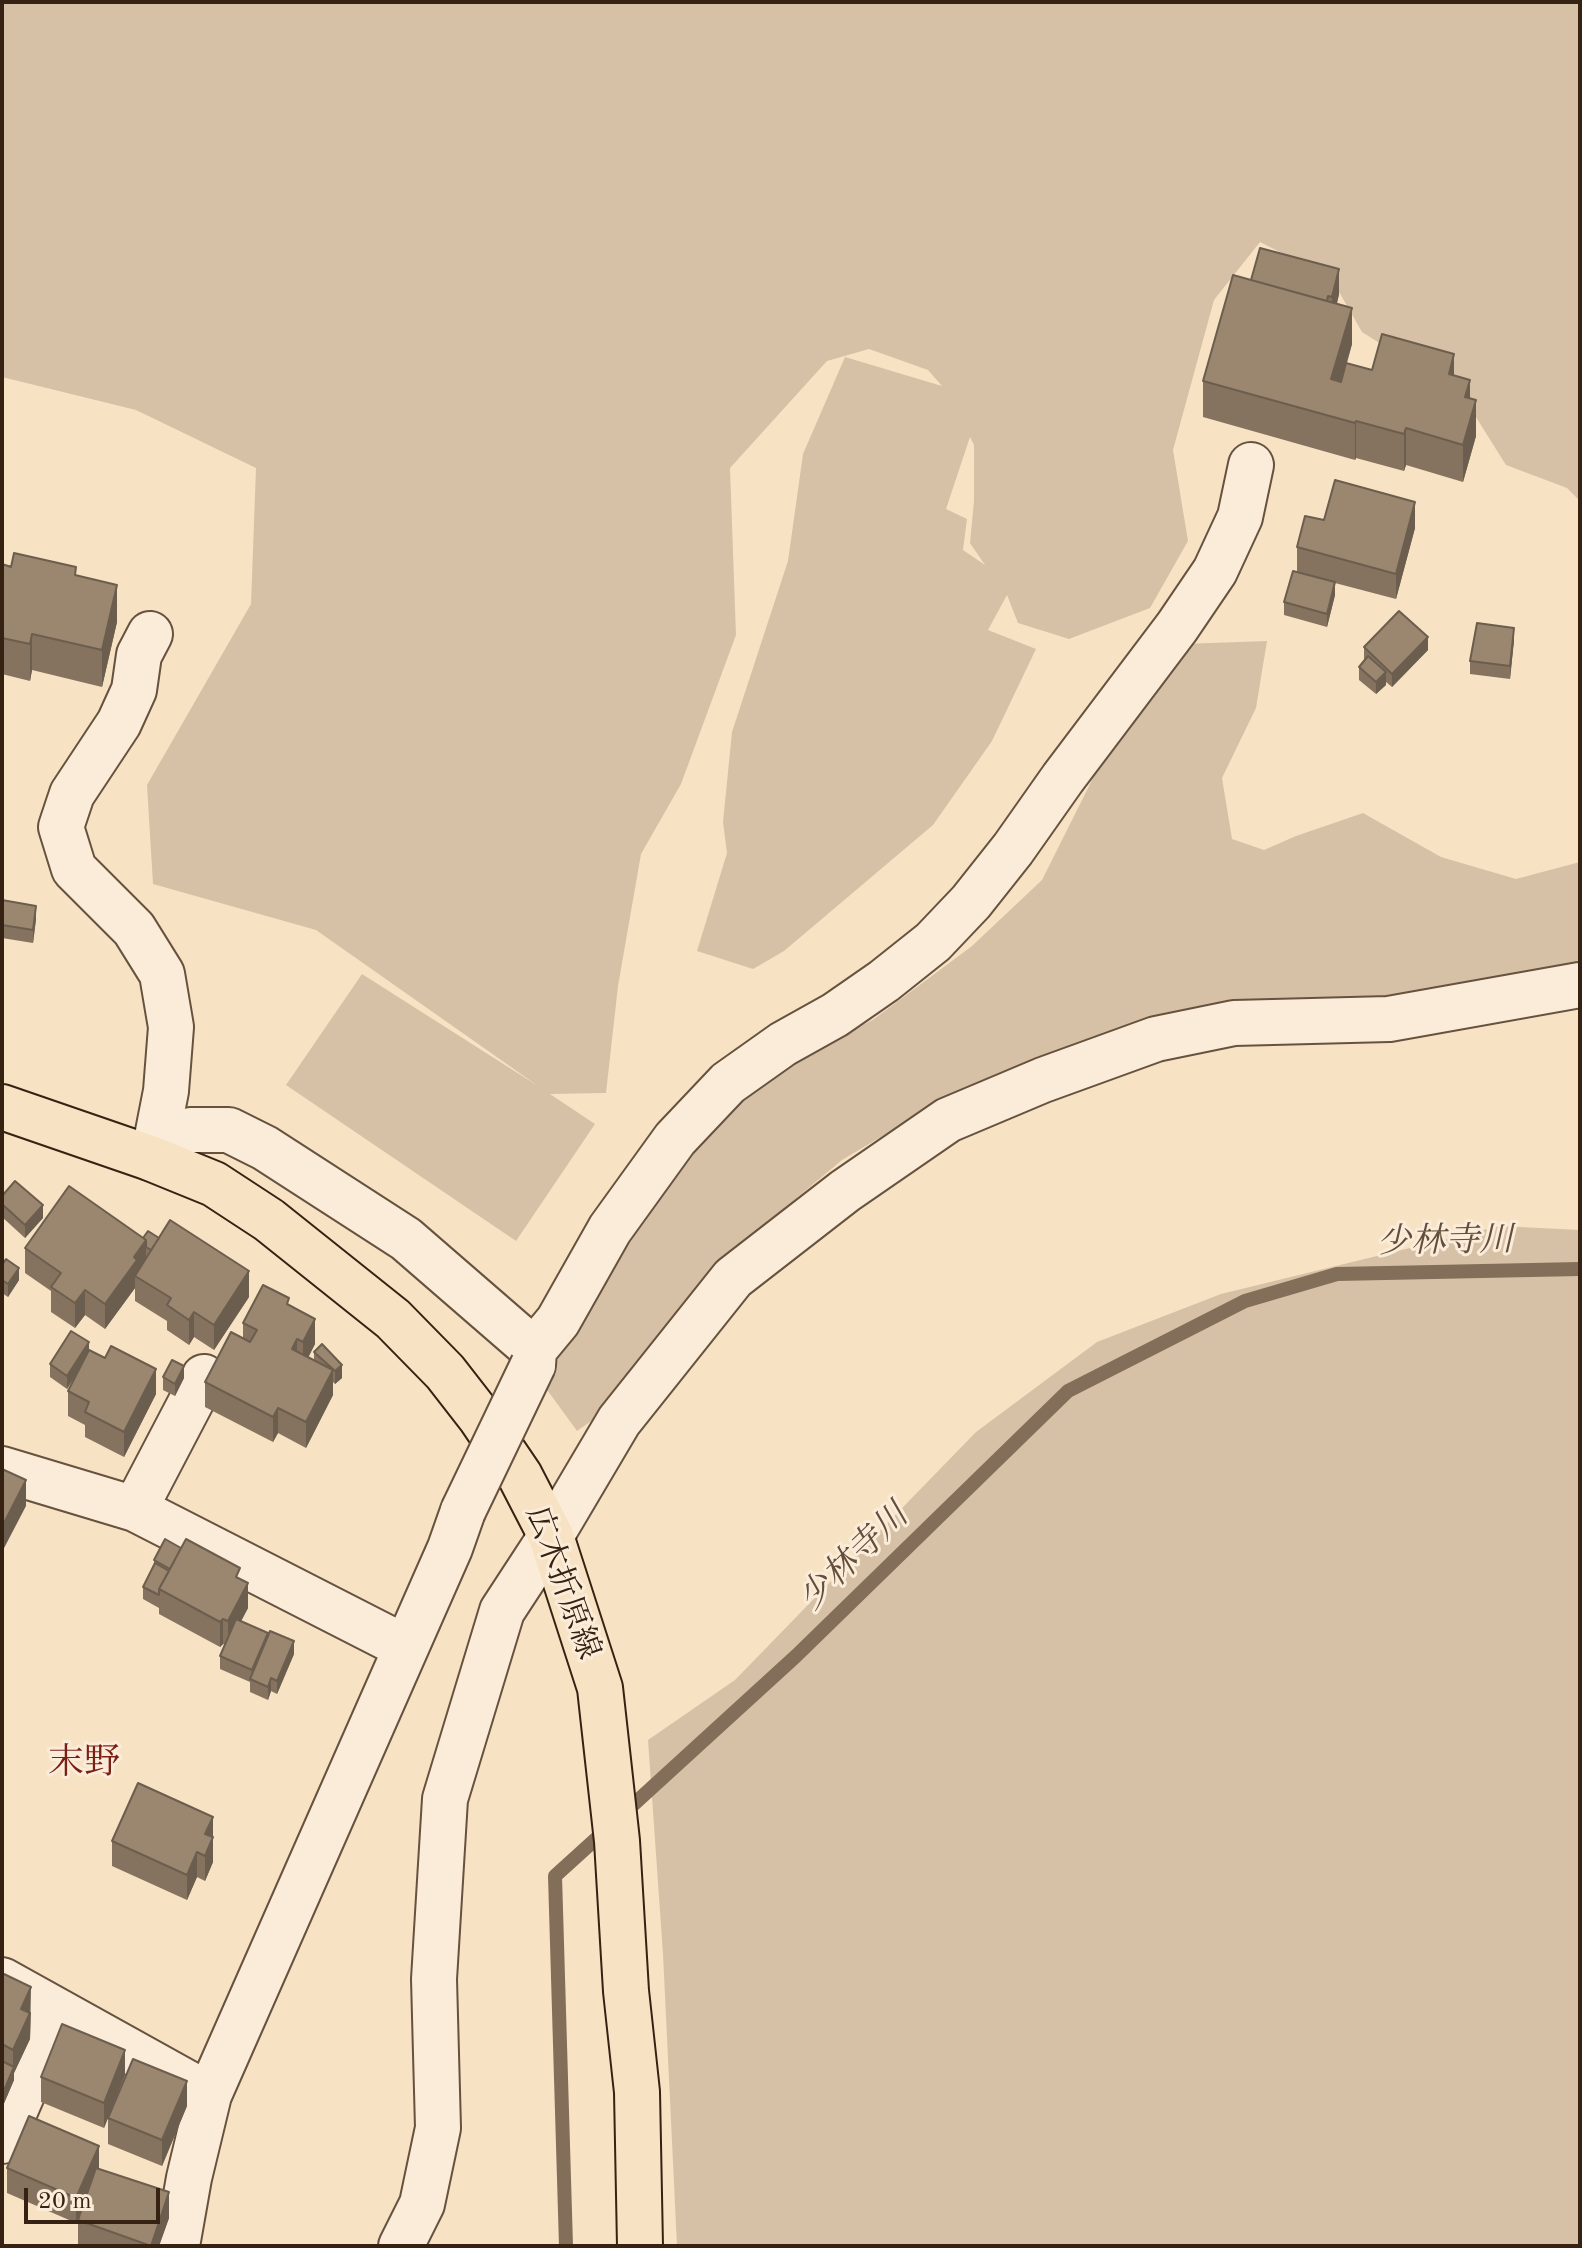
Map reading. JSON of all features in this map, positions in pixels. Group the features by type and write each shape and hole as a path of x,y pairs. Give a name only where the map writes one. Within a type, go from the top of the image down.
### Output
{"main road":[{"name":"広木折原線","path":"2,1107 153,1150 214,1184 269,1220 393,1319 445,1372 520,1476 551,1536 600,1688 617,1841 626,1991 637,2092 640,2246"}],"street":[{"path":"177,2246 209,2095 450,1548 463,1511 533,1358 558,1321 610,1229 675,1139 728,1083 783,1044 835,1015 884,981 933,942 971,902 1177,627 1215,571 1240,517 1251,465"},
{"path":"150,634 139,655 134,690 119,723 72,794 61,827 74,869 134,929 162,974 171,1027 166,1091 153,1150"},
{"path":"401,2246 422,2204 438,2128 434,1979 445,1799 502,1611 619,1421 733,1278 845,1191 948,1120 1043,1080 1156,1039 1234,1023 1389,1019 1580,985"},
{"path":"153,1150 191,1130 229,1130 265,1148 406,1239 533,1358"},
{"path":"135,1509 204,1377"},
{"path":"2,1469 135,1509 405,1647"},
{"path":"2,1980 209,2095"},
{"path":"2,2141 58,2011"}],"shaded area":[{"path":"2,2 1580,2 1580,501 1567,488 1506,465 1462,395 1362,332 1331,278 1260,242 1214,300 1173,450 1188,541 1150,608 1069,639 1018,623 1007,595 988,630 1036,649 992,741 933,825 784,951 753,969 697,951 727,853 723,822 732,732 788,561 803,454 845,357 942,386 928,370 869,349 827,361 730,468 736,635 681,784 641,854 618,986 606,1093 550,1094 595,1124 516,1241 286,1085 362,974 538,1086 316,930 153,884 147,785 251,604 256,468 136,410 2,377","holes":["970,437 974,445 970,543 985,565 963,550 967,519 946,509"]},
{"path":"1267,641 1256,708 1222,778 1232,839 1264,850 1363,813 1441,857 1516,879 1580,862 1580,974 1504,991 1258,1008 1181,1010 1075,1043 931,1107 842,1160 713,1268 611,1407 577,1431 545,1387 568,1335 666,1179 721,1118 774,1074 874,1019 972,946 1042,880 1094,776 1141,713 1182,644"},
{"path":"1500,1226 1580,1230 1580,2246 677,2246 663,1954 648,1740 735,1680 976,1432 1097,1342 1221,1294"}],"building":[{"path":"1260,248 1339,269 1332,297 1328,296 1327,301 1251,280"},
{"path":"1233,275 1352,308 1331,379 1341,382 1346,363 1372,370 1382,334 1454,354 1449,374 1470,380 1465,397 1476,400 1463,445 1406,428 1404,434 1355,423 1203,381"},
{"path":"1335,480 1415,502 1396,574 1297,547 1305,516 1324,520"},
{"path":"14,553 76,567 75,575 117,585 102,650 32,634 30,644 2,638 2,564 11,567"},
{"path":"1293,571 1335,582 1327,614 1284,602"},
{"path":"1399,611 1428,637 1392,674 1364,647"},
{"path":"1477,623 1514,628 1510,666 1470,661"},
{"path":"1368,656 1386,672 1376,682 1359,667"},
{"path":"2,900 36,906 33,930 2,925"},
{"path":"15,1181 43,1205 25,1225 2,1204 2,1196"},
{"path":"69,1186 146,1240 134,1257 137,1260 105,1304 85,1290 75,1303 51,1287 61,1273 25,1248"},
{"path":"170,1220 249,1271 214,1325 194,1312 189,1320 167,1305 171,1298 135,1276"},
{"path":"148,1231 159,1238 151,1250 146,1247 143,1238"},
{"path":"6,1259 19,1268 8,1284 2,1280 2,1265"},
{"path":"263,1285 289,1298 287,1304 315,1319 303,1342 297,1339 292,1349 333,1370 306,1422 278,1408 273,1417 205,1382 231,1332 250,1342 257,1330 243,1323"},
{"path":"71,1331 89,1342 67,1376 50,1364"},
{"path":"322,1344 342,1365 335,1371 314,1352"},
{"path":"111,1346 156,1369 124,1432 85,1412 89,1402 68,1391 89,1350 105,1358"},
{"path":"172,1360 184,1366 175,1384 163,1377"},
{"path":"2,1469 26,1480 2,1527"},
{"path":"165,1539 181,1548 170,1569 154,1560"},
{"path":"186,1539 240,1568 236,1577 248,1583 228,1621 223,1619 220,1622 159,1589"},
{"path":"155,1563 169,1571 159,1595 143,1587"},
{"path":"236,1619 268,1633 252,1670 220,1656"},
{"path":"270,1631 294,1641 277,1681 271,1678 268,1687 250,1679"},
{"path":"138,1783 213,1817 205,1834 213,1837 205,1856 197,1852 187,1875 112,1841"},
{"path":"4,1974 31,1987 21,2009 30,2013 13,2050 2,2044"},
{"path":"62,2024 125,2050 104,2103 41,2077"},
{"path":"133,2059 187,2081 162,2140 108,2118"},
{"path":"2,2061 14,2067 2,2095"},
{"path":"29,2116 99,2146 76,2198 7,2168"},
{"path":"96,2168 169,2192 151,2246 78,2220"}],"waterway":[{"name":"少林寺川","path":"623,1814 796,1656 1068,1391 1245,1301 1337,1274 1580,1269"},
{"name":"少林寺川","path":"566,2246 555,1876 608,1828"}],"district":[{"name":"末野","path":"84,1764"}]}
